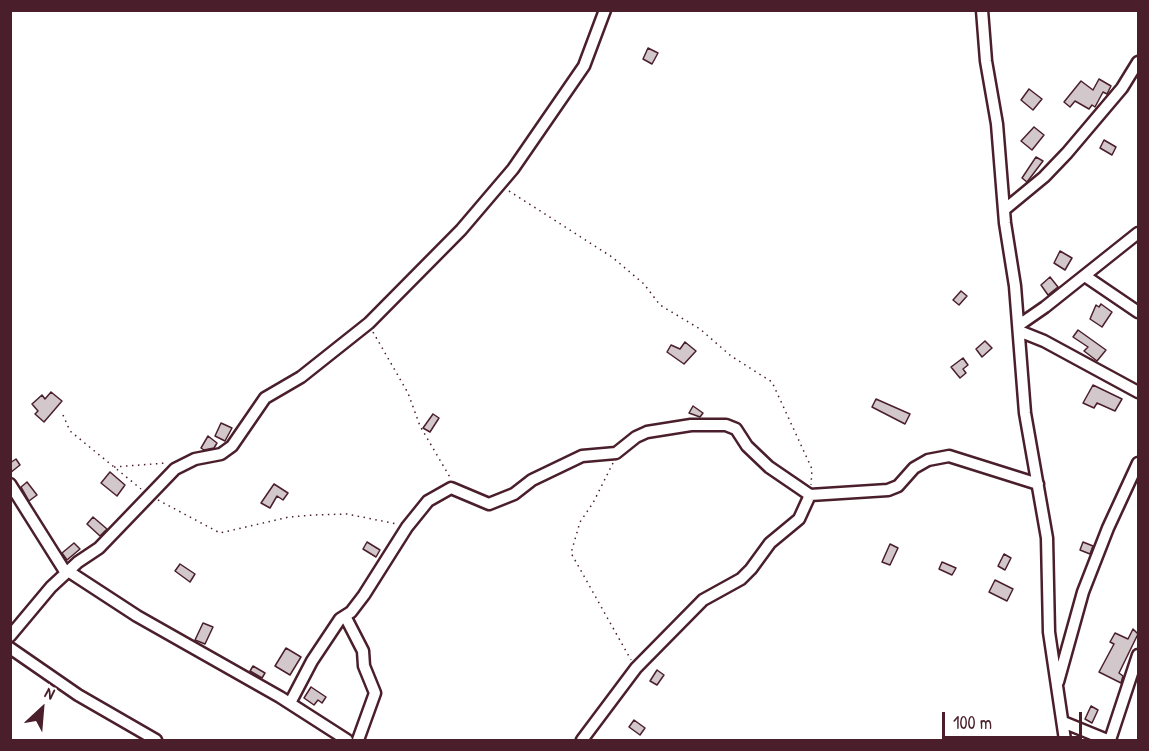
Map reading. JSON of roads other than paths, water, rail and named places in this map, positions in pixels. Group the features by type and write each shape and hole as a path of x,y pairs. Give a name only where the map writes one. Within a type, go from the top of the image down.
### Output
{"street":[{"path":"10,636 67,572 99,548 176,469 188,462 221,454 232,446 265,398 295,382 369,324 501,185 584,66 605,10"},
{"path":"982,10 986,61 998,124 1004,210 1019,328 1025,413 1047,538 1049,632 1065,741"},
{"path":"1004,210 1044,177 1067,153 1113,100 1138,62"},
{"path":"1019,328 1138,232"},
{"path":"1084,276 1138,312"},
{"path":"1019,328 1138,392"},
{"path":"290,703 312,661 345,616 364,595 407,526 434,497 451,488 489,504 514,494 532,480 582,456 618,451 636,437 647,432 691,425 726,425 736,429 747,446 769,467 810,495 888,490 897,486 914,468 928,460 949,456 1038,484"},
{"path":"1058,682 1083,592 1108,528 1138,463"},
{"path":"10,484 67,572 137,616 290,703 347,741"},
{"path":"582,741 636,668 703,600 741,579 752,569 770,543 799,519 810,495"},
{"path":"345,616 363,651 364,666 375,693 358,741"},
{"path":"10,648 78,695 156,741"},
{"path":"1064,722 1109,741 1138,655"}]}
